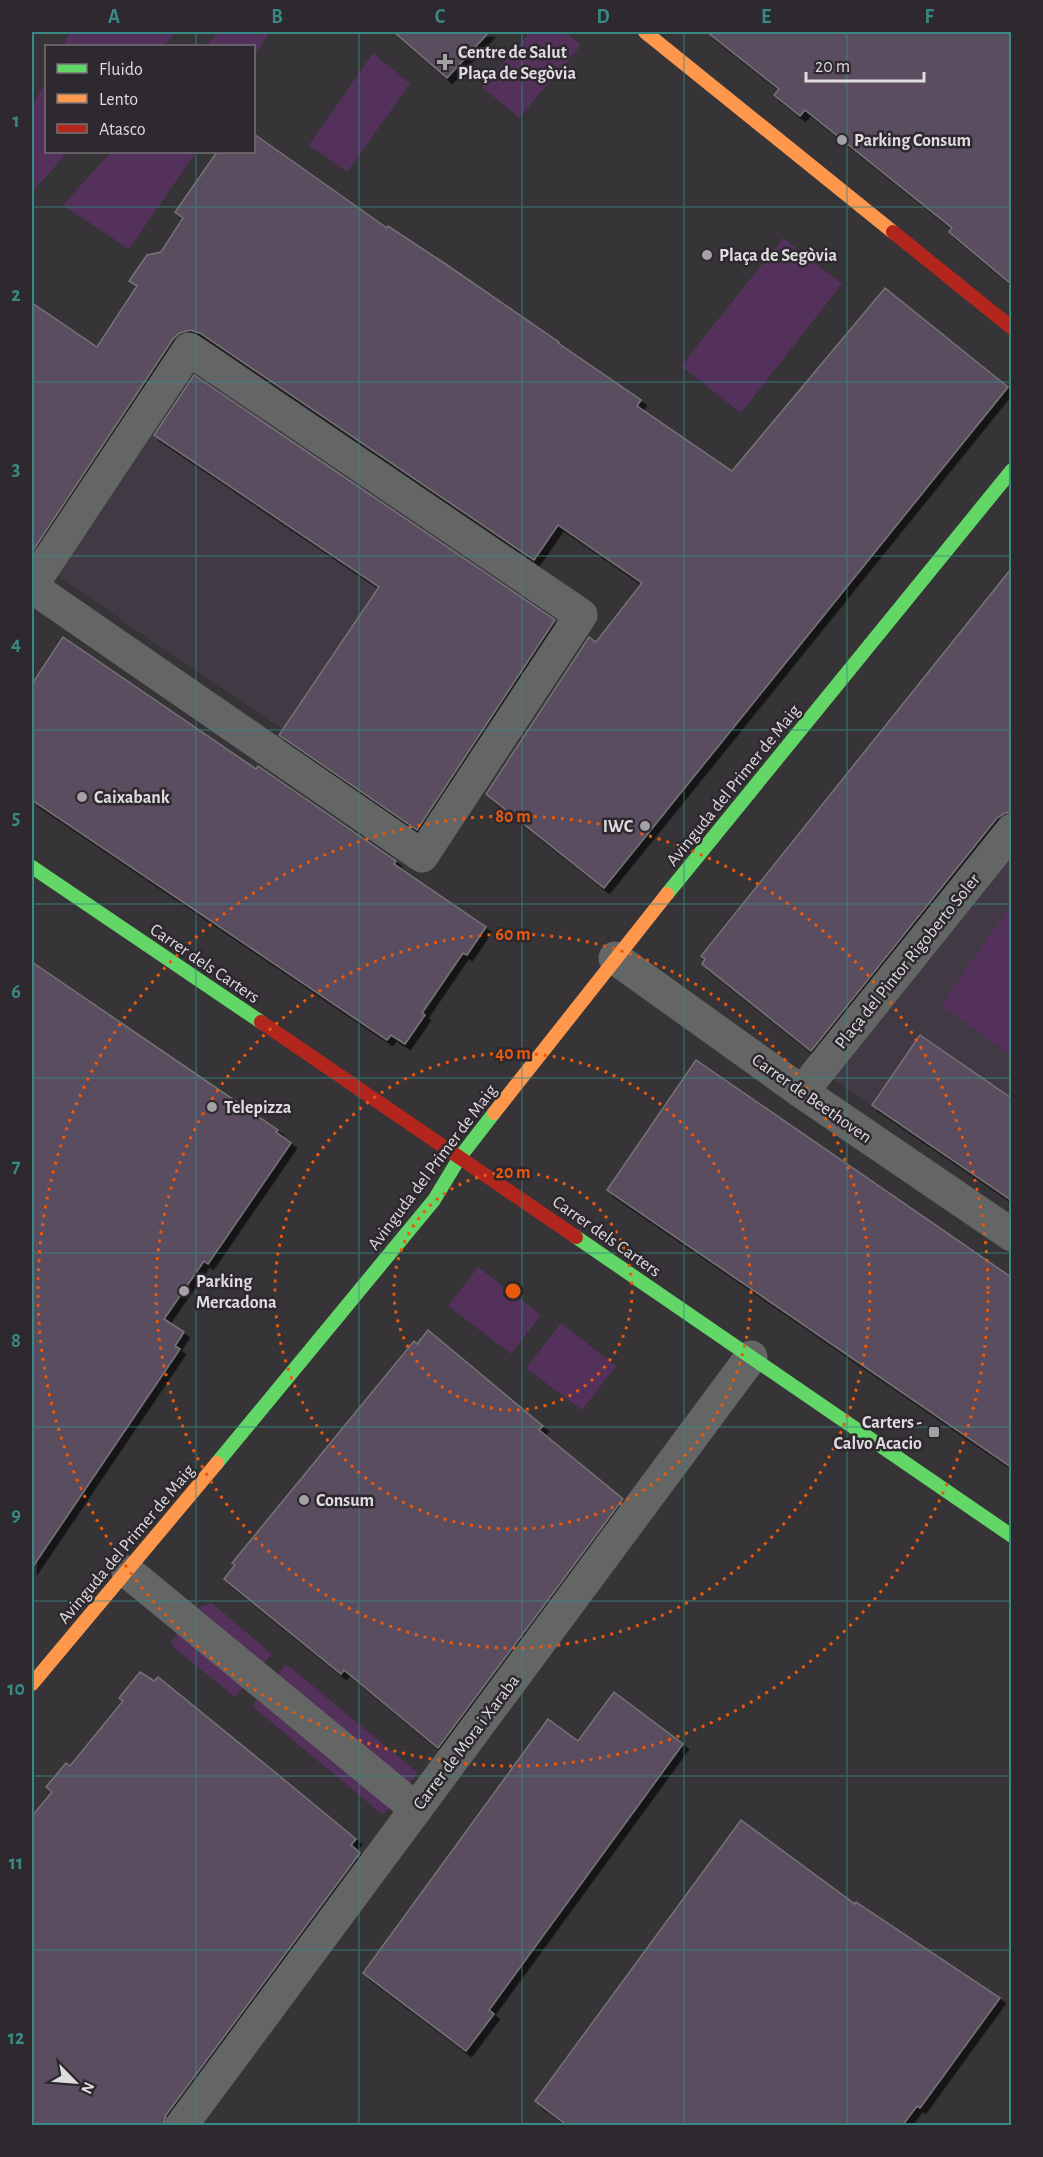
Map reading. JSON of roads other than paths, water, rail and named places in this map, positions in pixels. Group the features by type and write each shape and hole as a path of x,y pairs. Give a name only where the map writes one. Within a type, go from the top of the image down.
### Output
{"street":[{"path":"645,32 1011,328"},
{"path":"189,349 581,615 422,856 32,586 189,349"},
{"name":"Avinguda del Primer de Maig","path":"32,1684 128,1572 434,1200 460,1157 615,958 1011,470"},
{"name":"Plaça del Pintor Rigoberto Soler","path":"802,1092 1011,830"},
{"name":"Carrer dels Carters","path":"32,867 460,1157 1011,1536"},
{"name":"Carrer de Beethoven","path":"615,958 802,1092 1011,1235"},
{"name":"Carrer de Mora i Xaraba","path":"181,2126 751,1358"},
{"path":"128,1572 416,1809"}],"place":[{"name":"Centre de Salut Plaça de Segòvia","path":"445,62"},
{"name":"Parking Consum","path":"842,140"},
{"name":"Plaça de Segòvia","path":"707,255"},
{"name":"Caixabank","path":"82,797"},
{"name":"IWC","path":"645,826"},
{"name":"Telepizza","path":"212,1107"},
{"name":"Parking Mercadona","path":"184,1291"},
{"name":"Carters - Calvo Acacio","path":"934,1432"},
{"name":"Consum","path":"304,1500"}]}
